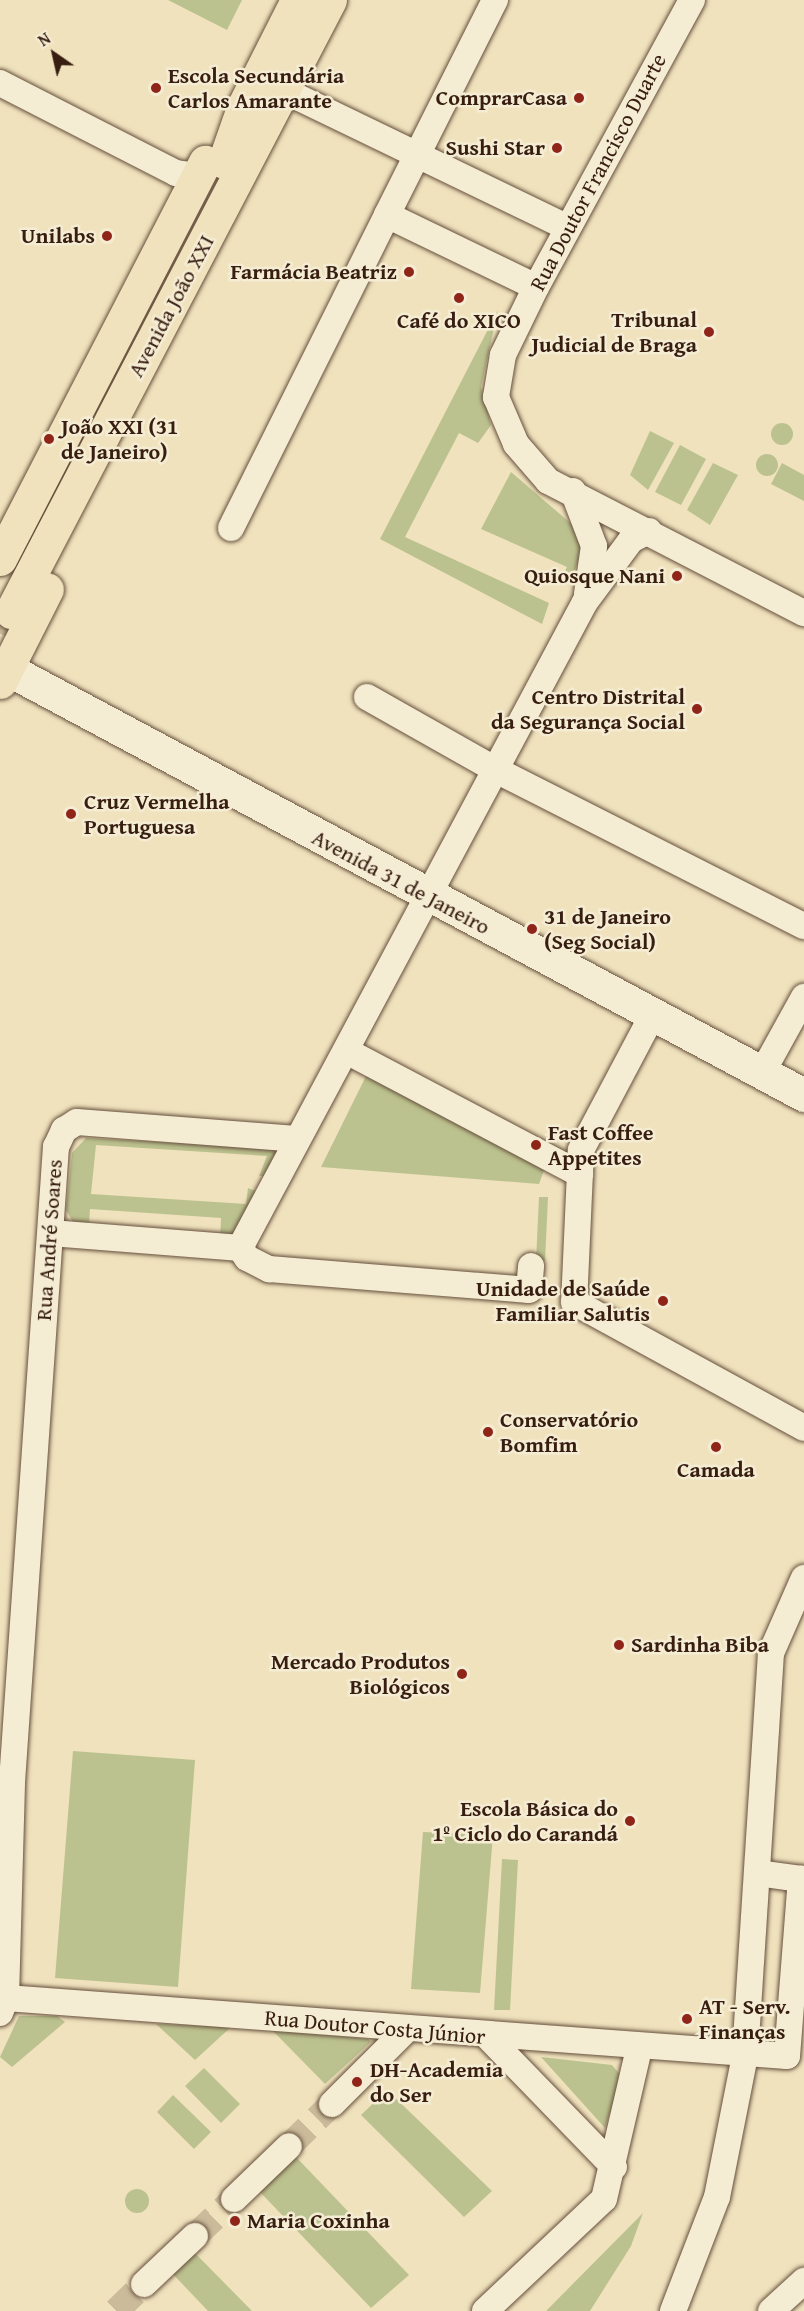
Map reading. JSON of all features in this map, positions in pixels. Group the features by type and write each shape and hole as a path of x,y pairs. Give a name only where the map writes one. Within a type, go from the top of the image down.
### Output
{"main road":[{"path":"0,559 244,105 297,0"},
{"name":"Avenida João XXI","path":"5,607 264,136 330,0"},
{"path":"2,672 177,333 264,136"},
{"path":"5,607 211,165"},
{"name":"Avenida 31 de Janeiro","path":"2,672 804,1095"}],"street":[{"path":"231,528 495,0"},
{"name":"Rua Doutor Francisco Duarte","path":"692,0 536,287 503,355 495,397 516,444 536,470 804,613"},
{"path":"0,83 176,173 211,165"},
{"path":"285,92 416,157 568,228"},
{"path":"387,215 536,287"},
{"path":"573,491 594,546 585,602"},
{"path":"240,1248 296,1138 429,898 585,602 631,540 649,531"},
{"path":"367,697 496,770 804,927"},
{"path":"762,1073 804,997"},
{"path":"322,1092 341,1087 358,1057 373,1029 367,1010"},
{"path":"652,1016 581,1150 574,1302 804,1428"},
{"path":"358,1057 580,1174"},
{"name":"Rua André Soares","path":"3,2005 5,1861 56,1148 64,1130 76,1122 296,1138"},
{"path":"51,1233 240,1248"},
{"path":"240,1248 247,1258 269,1269 529,1290 531,1266"},
{"path":"673,2311 717,2197 745,2055 771,1653 804,1578"},
{"name":"Rua Doutor Costa Júnior","path":"3,2005 787,2056 801,1879 758,1873"},
{"path":"332,2104 407,2030"},
{"path":"488,2037 496,2050 614,2167"},
{"path":"485,2311 604,2199 614,2167 639,2048"},
{"path":"234,2199 289,2146"},
{"path":"144,2284 195,2236"},
{"path":"771,2311 804,2281"}],"green space":[{"path":"168,0 242,0 227,30"},
{"path":"498,310 481,387 491,425 478,443 459,433 405,537 549,603 542,624 380,539"},
{"path":"782,423 790,426 793,434 790,442 782,445 774,442 771,434 774,426"},
{"path":"650,431 674,443 648,490 630,475"},
{"path":"680,445 706,459 681,505 655,492"},
{"path":"767,454 775,457 778,465 775,473 767,476 759,473 756,465 759,457"},
{"path":"713,463 738,475 710,525 687,510"},
{"path":"782,463 804,475 804,501 771,484"},
{"path":"511,472 575,527 582,552 571,579 563,575 567,567 481,529"},
{"path":"369,1070 546,1165 539,1184 321,1167"},
{"path":"86,1138 278,1150 269,1176 259,1176 267,1156 96,1145 91,1194 246,1204 248,1188 260,1193 241,1237 220,1242 221,1218 90,1209 89,1226 76,1227 66,1210 72,1153"},
{"path":"539,1197 548,1197 545,1261 536,1261"},
{"path":"73,1751 195,1760 178,1987 55,1978"},
{"path":"423,1832 493,1835 480,1993 411,1989"},
{"path":"502,1859 518,1860 510,2010 494,2010"},
{"path":"19,2016 57,2016 65,2022 12,2067 0,2057"},
{"path":"156,2024 231,2027 195,2060"},
{"path":"272,2030 368,2039 371,2042 325,2084"},
{"path":"541,2057 612,2065 622,2077 605,2128"},
{"path":"204,2068 240,2104 221,2123 185,2086"},
{"path":"387,2090 492,2191 464,2217 361,2115"},
{"path":"173,2095 211,2132 194,2149 157,2112"},
{"path":"296,2157 409,2275 371,2308 260,2192"},
{"path":"137,2189 145,2193 149,2201 145,2209 137,2213 129,2209 125,2201 129,2193"},
{"path":"643,2213 631,2246 590,2311 546,2311"},
{"path":"192,2250 252,2311 208,2311 170,2271"}],"tunnel":[{"path":"0,633 11,612"},
{"path":"289,2146 332,2104"},
{"path":"195,2236 234,2199"},
{"path":"116,2311 144,2284"}],"place":[{"name":"Escola Secundária Carlos Amarante","path":"156,88"},
{"name":"ComprarCasa","path":"579,98"},
{"name":"Sushi Star","path":"557,148"},
{"name":"Unilabs","path":"107,236"},
{"name":"Farmácia Beatriz","path":"409,272"},
{"name":"Café do XICO","path":"459,298"},
{"name":"Tribunal Judicial de Braga","path":"709,332"},
{"name":"João XXI (31 de Janeiro)","path":"49,439"},
{"name":"Quiosque Nani","path":"677,576"},
{"name":"Centro Distrital da Segurança Social","path":"697,709"},
{"name":"Cruz Vermelha Portuguesa","path":"71,814"},
{"name":"31 de Janeiro (Seg Social)","path":"532,929"},
{"name":"Fast Coffee Appetites","path":"536,1145"},
{"name":"Unidade de Saúde Familiar Salutis","path":"663,1301"},
{"name":"Conservatório Bomfim","path":"488,1432"},
{"name":"Camada","path":"716,1447"},
{"name":"Sardinha Biba","path":"619,1645"},
{"name":"Mercado Produtos Biológicos","path":"462,1674"},
{"name":"Escola Básica do 1º Ciclo do Carandá","path":"630,1821"},
{"name":"AT - Serv. Finanças","path":"687,2019"},
{"name":"DH-Academia do Ser","path":"357,2082"},
{"name":"Maria Coxinha","path":"235,2221"}]}
